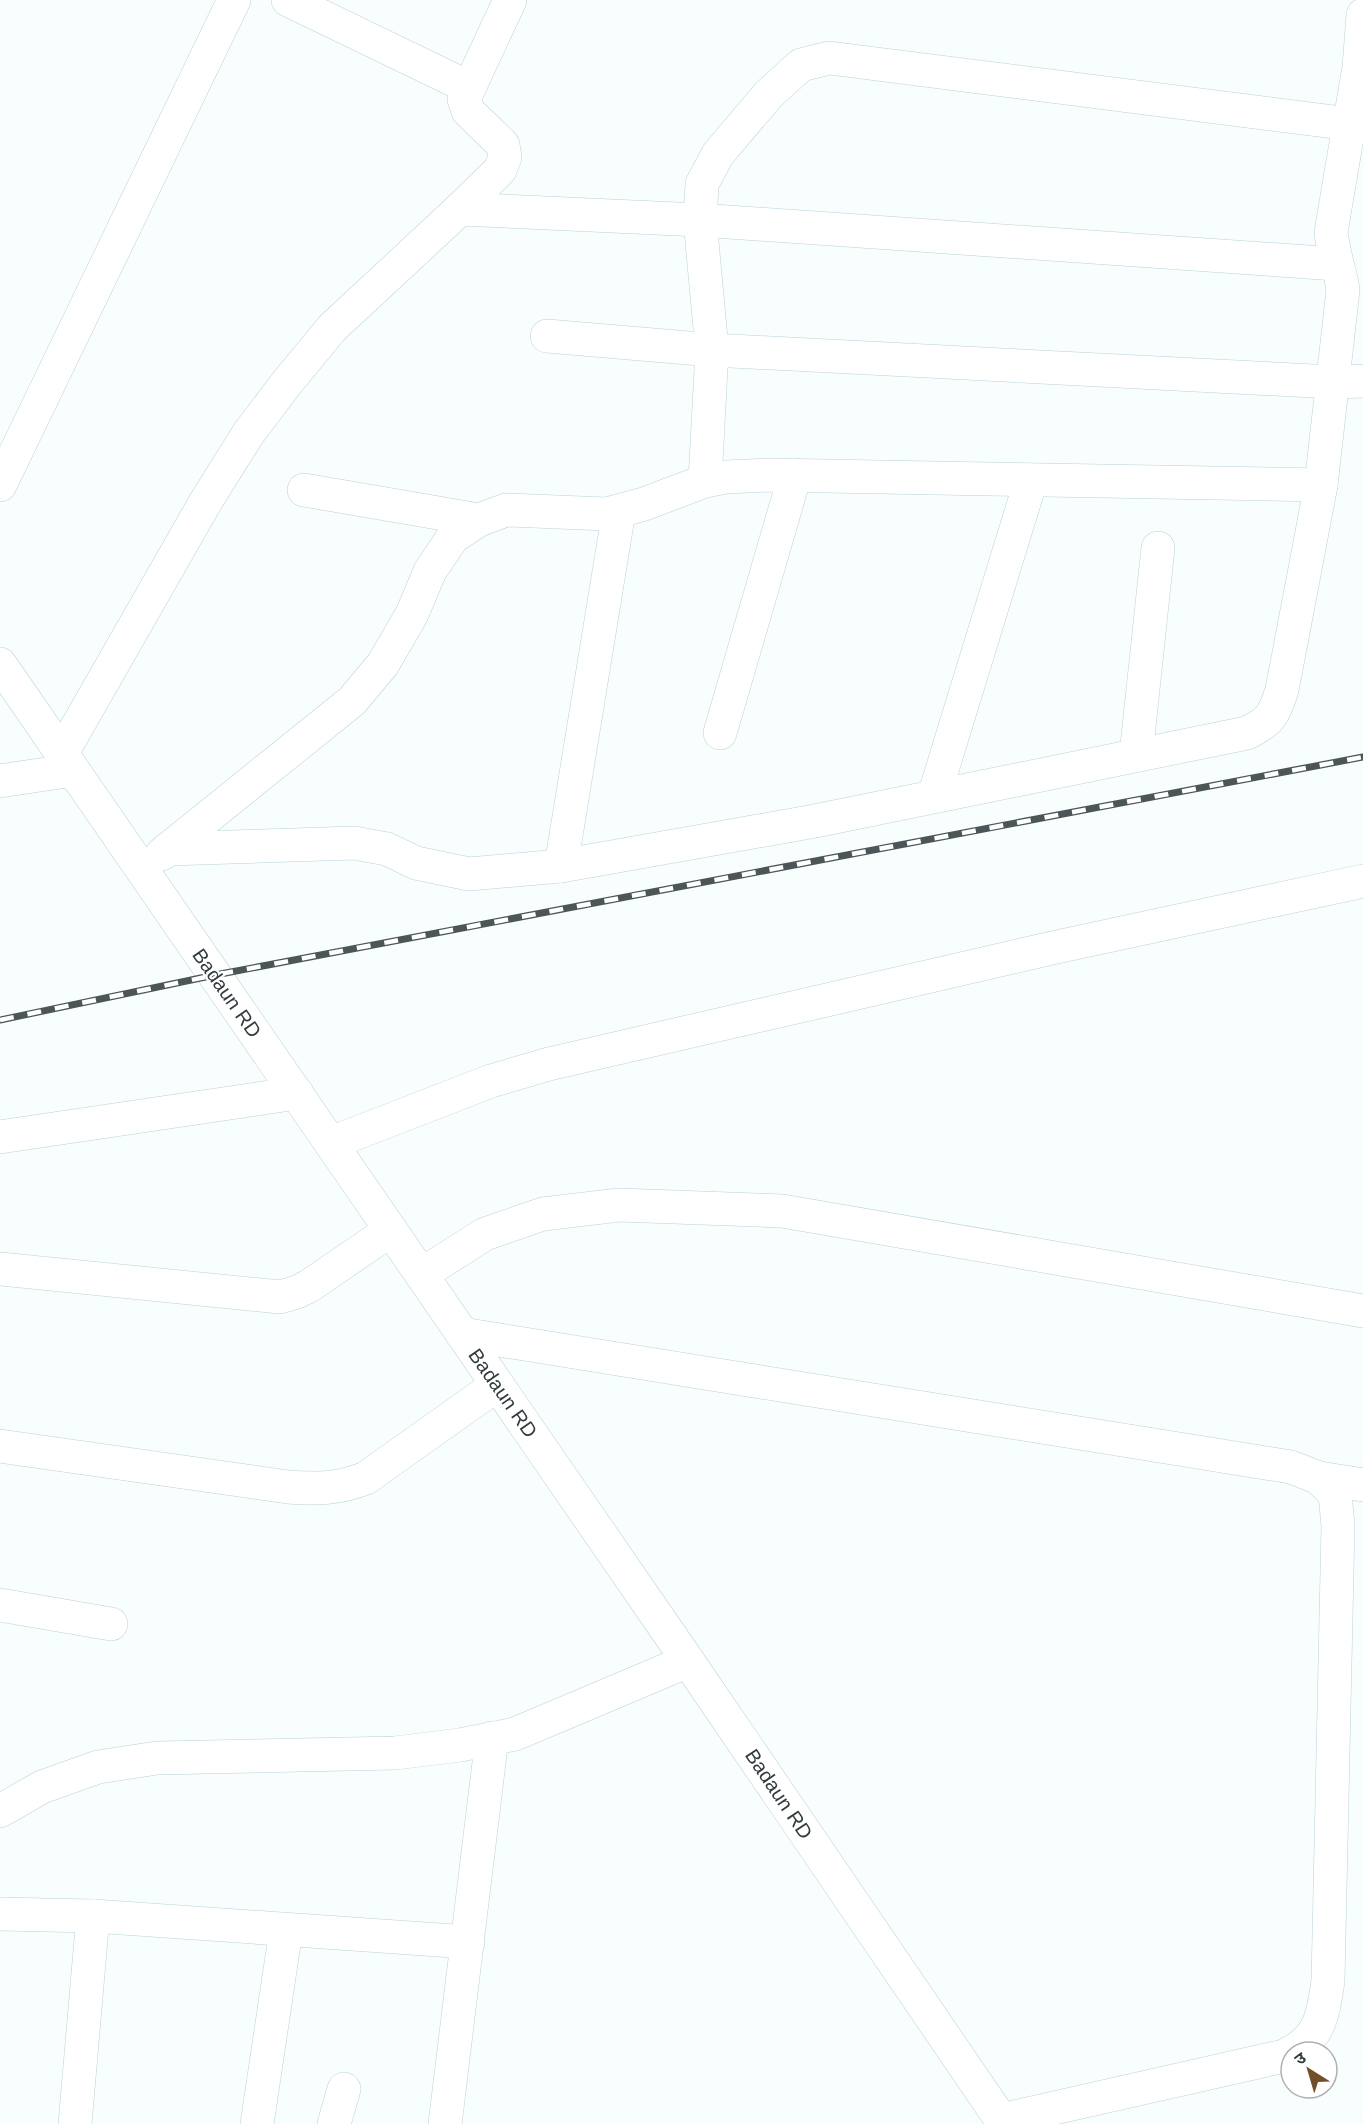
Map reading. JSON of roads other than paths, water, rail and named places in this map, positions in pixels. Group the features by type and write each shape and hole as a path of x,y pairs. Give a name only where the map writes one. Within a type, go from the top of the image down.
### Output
{"street":[{"path":"0,485 234,0"},
{"path":"288,0 468,87"},
{"path":"0,781 67,761 206,501 254,426 332,328 500,170 505,157 503,145 468,111 464,99 510,0"},
{"path":"168,849 354,843 387,849 416,863 469,874 561,866 815,821 1247,733 1265,724 1275,712 1282,690 1321,485 1348,381 1352,304 1343,290 1333,251 1331,232 1359,67 1363,15"},
{"path":"705,481 712,350 700,219 702,184 718,154 768,94 801,65 829,58 1350,124"},
{"path":"460,209 700,219 1337,264"},
{"path":"547,336 712,350 1348,381"},
{"path":"142,870 352,701 383,664 412,614 430,571 453,537 479,520 506,510 607,514 644,504 705,481 726,477 795,475 1321,485"},
{"path":"720,733 795,475"},
{"path":"934,796 1031,480"},
{"path":"304,490 479,520"},
{"path":"561,866 619,511"},
{"path":"1136,755 1158,548"},
{"name":"Badaun RD","path":"0,664 688,1661 1002,2122"},
{"path":"331,1143 491,1082 549,1064 1041,950 1363,881"},
{"path":"0,1137 297,1094"},
{"path":"422,1274 485,1234 543,1214 619,1205 770,1210 1363,1311"},
{"path":"0,1269 280,1297 309,1286 391,1230"},
{"path":"462,1334 1291,1467 1319,1478 1363,1485"},
{"path":"0,1446 288,1487 335,1488 366,1478 497,1385"},
{"path":"1309,2040 1322,2020 1328,1981 1338,1526 1335,1494 1319,1478"},
{"path":"0,1605 111,1624"},
{"path":"0,1811 42,1787 98,1767 157,1758 395,1753 460,1745 515,1734 688,1661"},
{"path":"445,2124 492,1738"},
{"path":"0,1914 93,1916 468,1942"},
{"path":"75,2124 93,1916"},
{"path":"257,2124 286,1929"},
{"path":"1002,2122 1279,2057"},
{"path":"334,2124 344,2089"}],"railway":[{"path":"0,1020 215,975 1363,757"}]}
